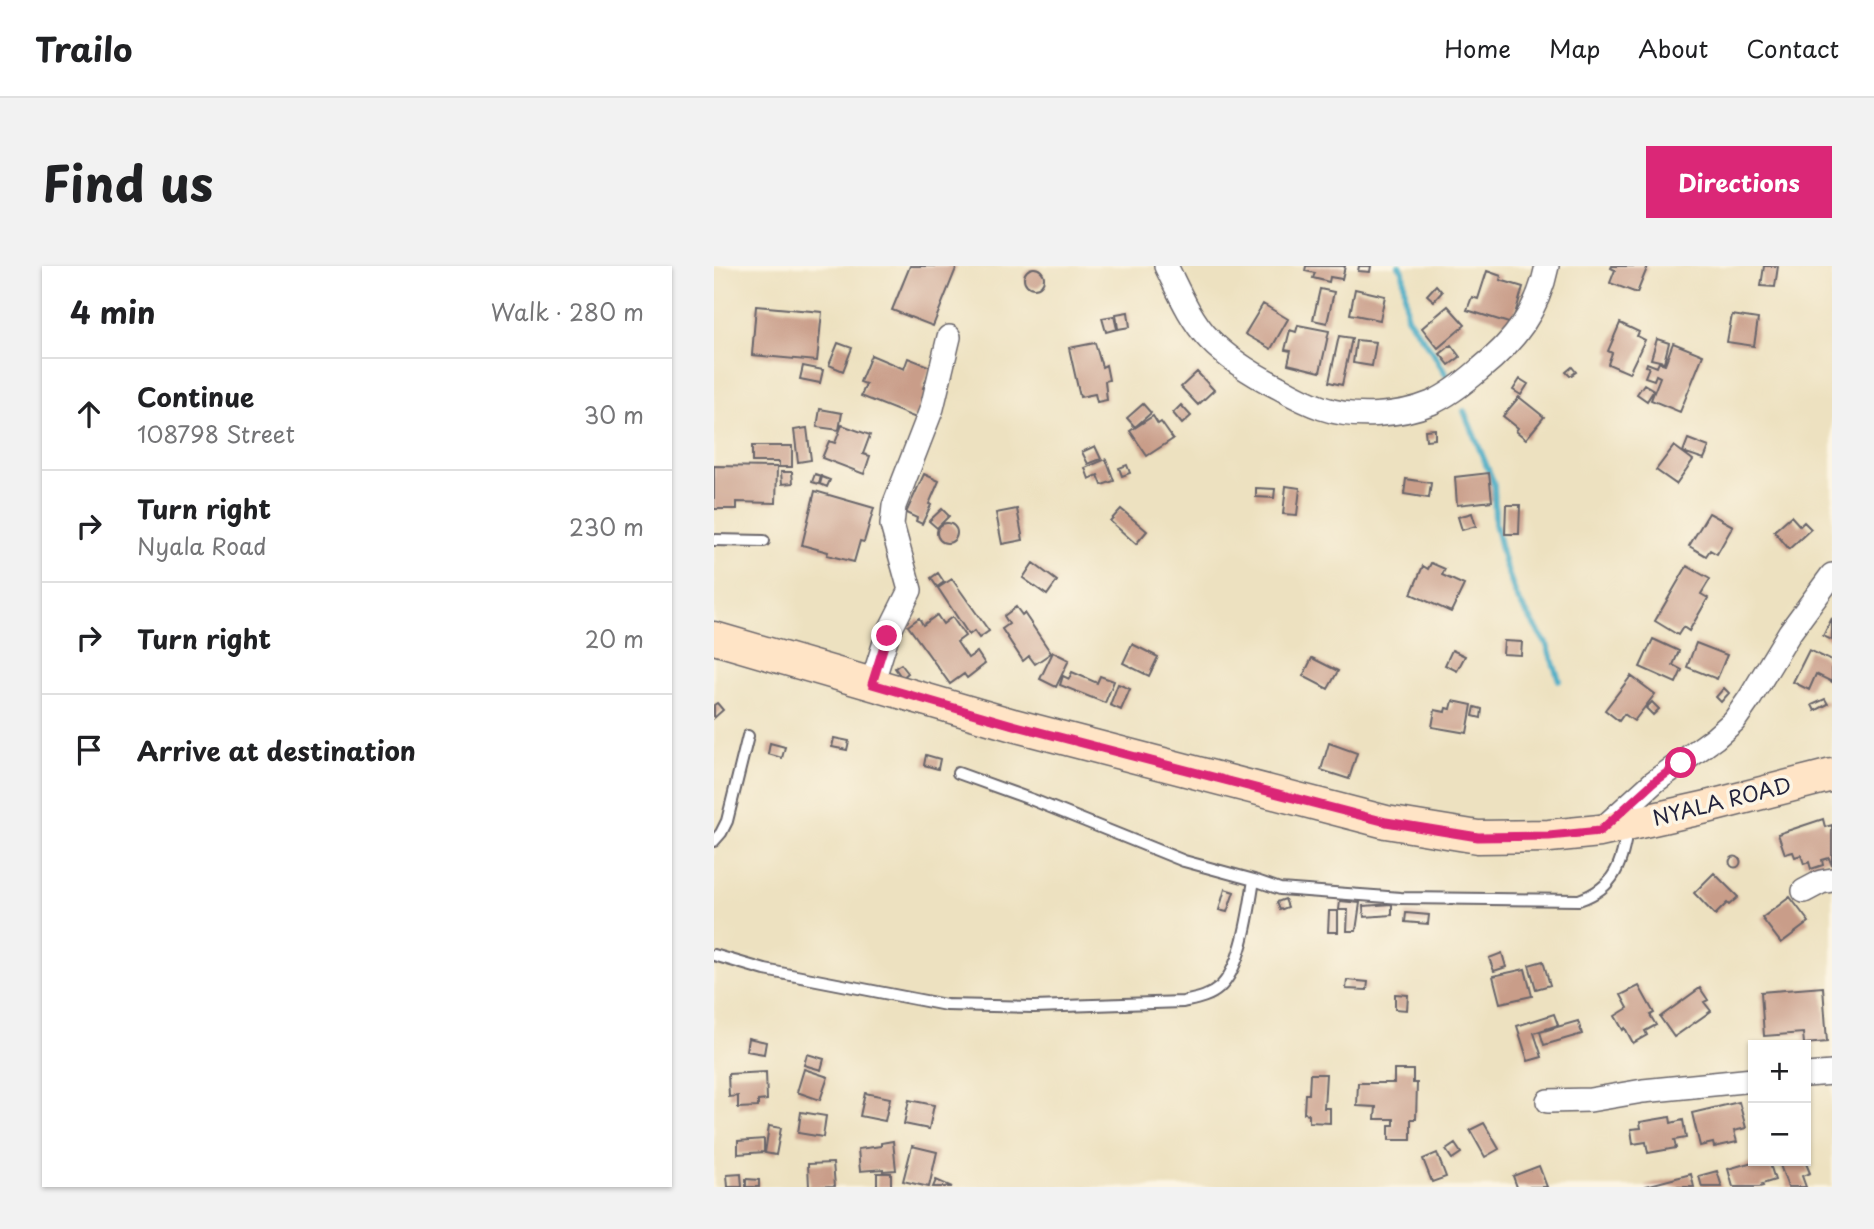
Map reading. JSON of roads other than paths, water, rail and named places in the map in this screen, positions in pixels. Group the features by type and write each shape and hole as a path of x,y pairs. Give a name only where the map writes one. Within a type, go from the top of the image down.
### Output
{"street":[{"path":"1166,266 1195,320 1209,339 1228,356 1260,378 1323,409 1356,415 1391,414 1430,403 1458,387 1514,338 1534,306 1547,266"},
{"path":"872,684 887,636 910,590 892,525 894,506 932,408 949,337"},
{"path":"1614,828 1654,782 1734,721 1790,632 1832,575"},
{"name":"NYALA ROAD","path":"714,638 1026,729 1386,822 1478,837 1549,836 1614,828 1832,775"},
{"path":"1804,891 1821,881 1832,880"},
{"path":"1811,1075 1832,1073"},
{"path":"1548,1101 1590,1100 1643,1091 1748,1080"}],"lane":[{"path":"714,540 764,541"},
{"path":"714,841 727,821 748,736"},
{"path":"958,773 1185,861 1280,889 1374,897 1578,900 1593,895 1615,874 1621,861 1614,828"},
{"path":"714,955 765,970 946,1005 1034,1007 1183,1002 1206,997 1218,989 1229,976 1244,934 1254,880"}],"waterway":[{"path":"1399,266 1403,271 1407,317 1449,380"},
{"path":"1464,411 1494,484 1495,523 1504,562 1517,598 1547,645 1559,680"}]}
